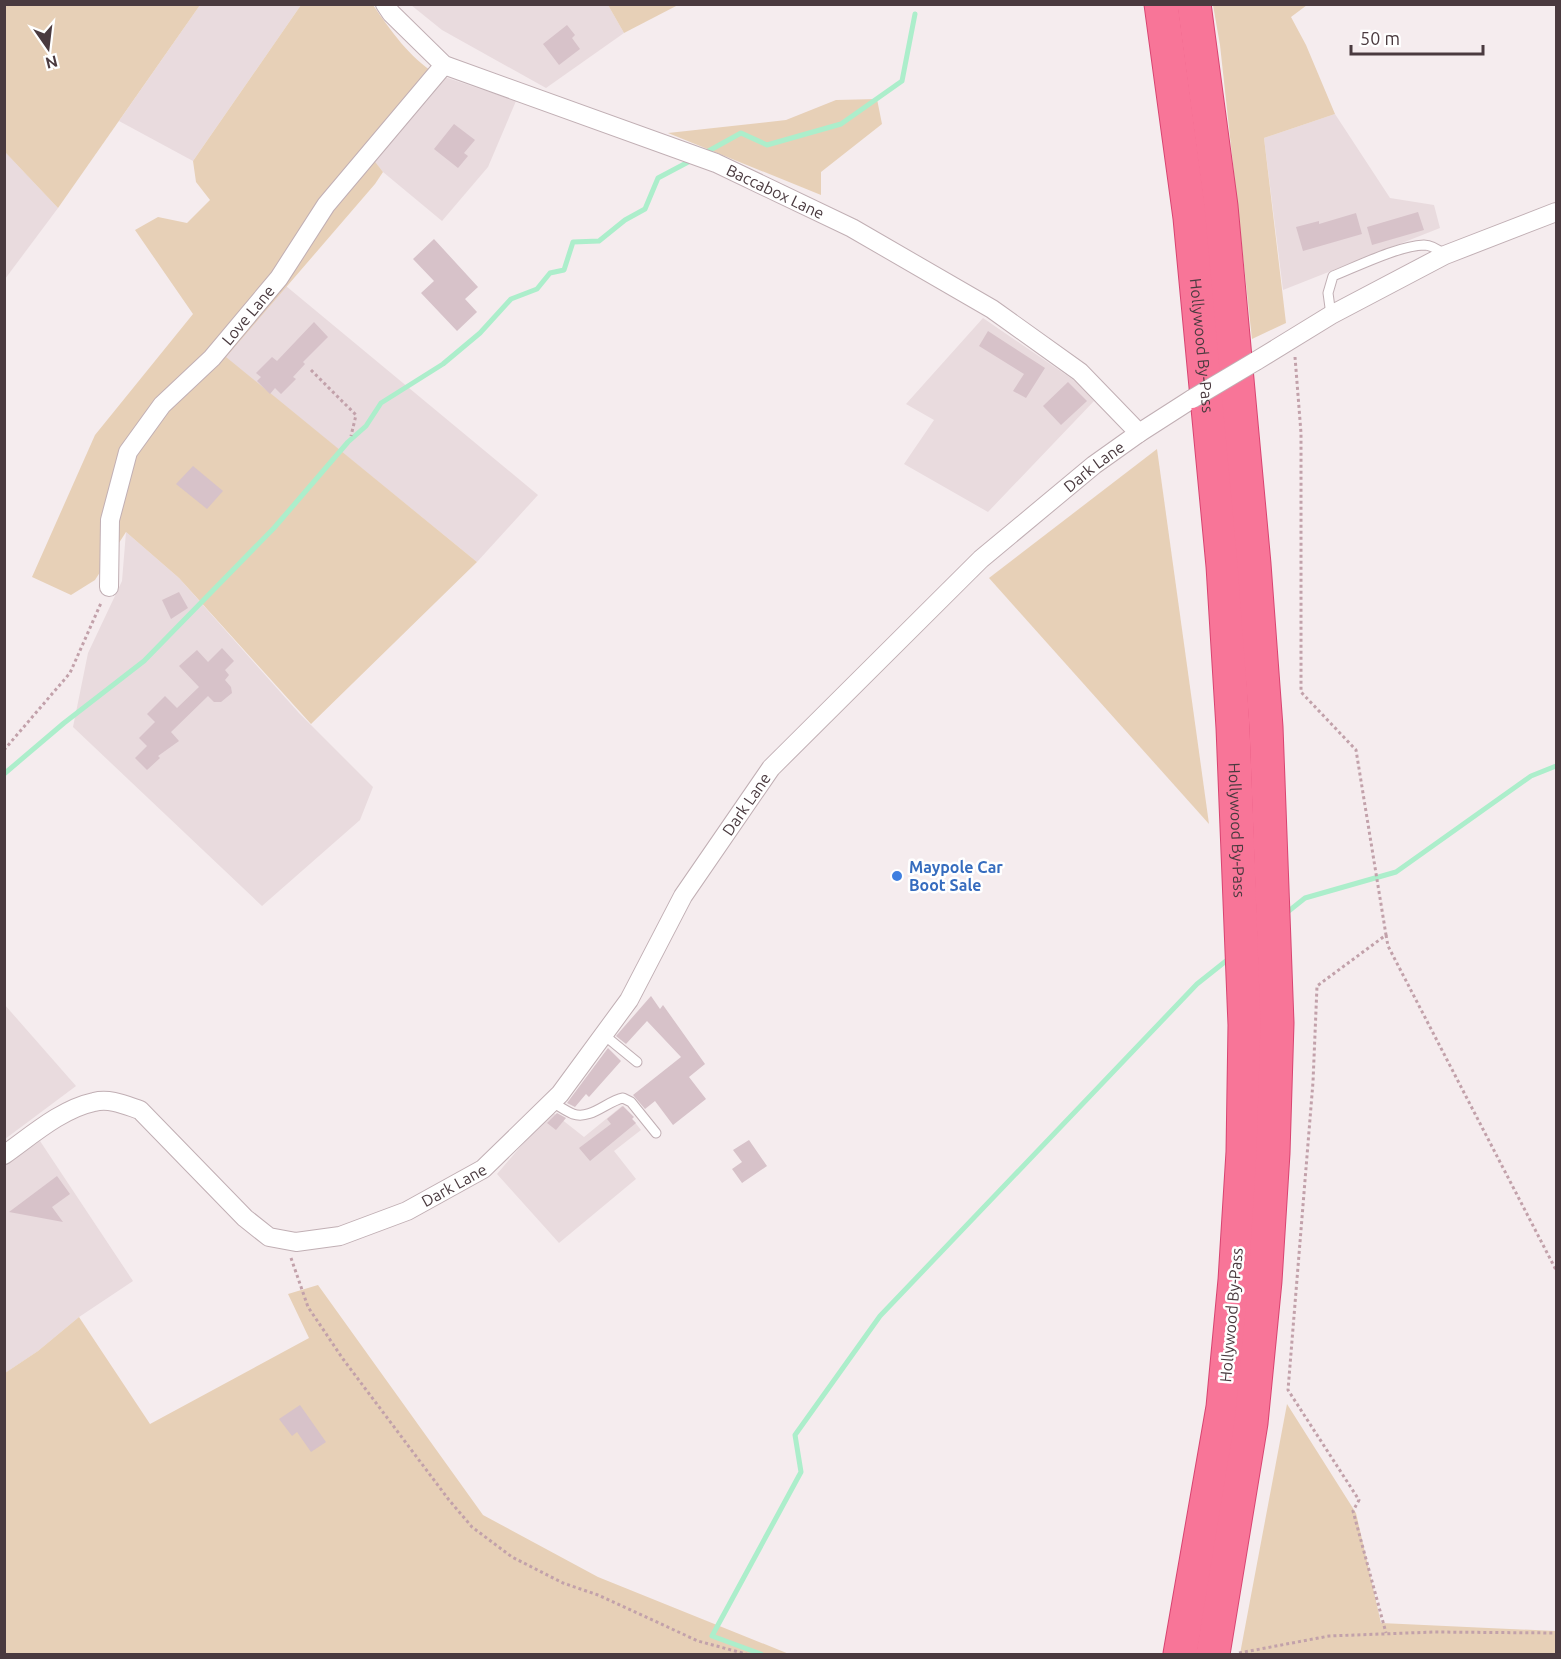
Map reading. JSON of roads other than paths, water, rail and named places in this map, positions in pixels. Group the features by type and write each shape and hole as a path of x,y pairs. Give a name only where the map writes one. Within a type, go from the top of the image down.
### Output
{"highway":[{"name":"Hollywood By-Pass","path":"1161,4 1190,218 1223,566 1234,752 1245,1025 1243,1152 1235,1280 1223,1407 1180,1654"},
{"name":"Hollywood By-Pass","path":"1194,4 1221,206 1254,564 1266,727 1277,1023 1273,1153 1262,1317 1251,1424 1213,1654"}],"street":[{"name":"Baccabox Lane","path":"385,4 391,13 444,65 716,163 852,228 992,309 1080,372 1139,433"},
{"name":"Love Lane","path":"109,587 110,520 128,452 162,405 212,358 279,278 326,205 444,65"},
{"name":"Dark Lane","path":"4,1155 68,1112 94,1101 116,1102 140,1110 245,1218 269,1237 296,1242 340,1236 417,1206 483,1169 560,1094 604,1035 629,1000 683,896 771,768 981,559 1094,465 1139,433 1293,337 1445,255 1557,212"}],"lane":[{"path":"1331,315 1328,293 1333,276 1404,249 1426,244 1437,248 1445,255"},
{"path":"604,1035 637,1062"},
{"path":"552,1102 574,1114 582,1115 623,1098 631,1102 656,1133"}],"waterway":[{"path":"703,154 741,133 767,145 841,124 902,81 915,14"},
{"path":"4,774 64,723 144,661 274,528 348,442 366,426 381,403 443,364 480,333 511,299 537,289 550,273 564,270 573,242 599,241 625,220 645,209 658,178 692,160"},
{"path":"1285,914 1305,898 1396,872 1531,776 1556,766"},
{"path":"761,1654 712,1636 801,1472 795,1435 880,1316 1197,984 1231,957"}],"place":[{"name":"Maypole Car Boot Sale","path":"897,876"}]}
